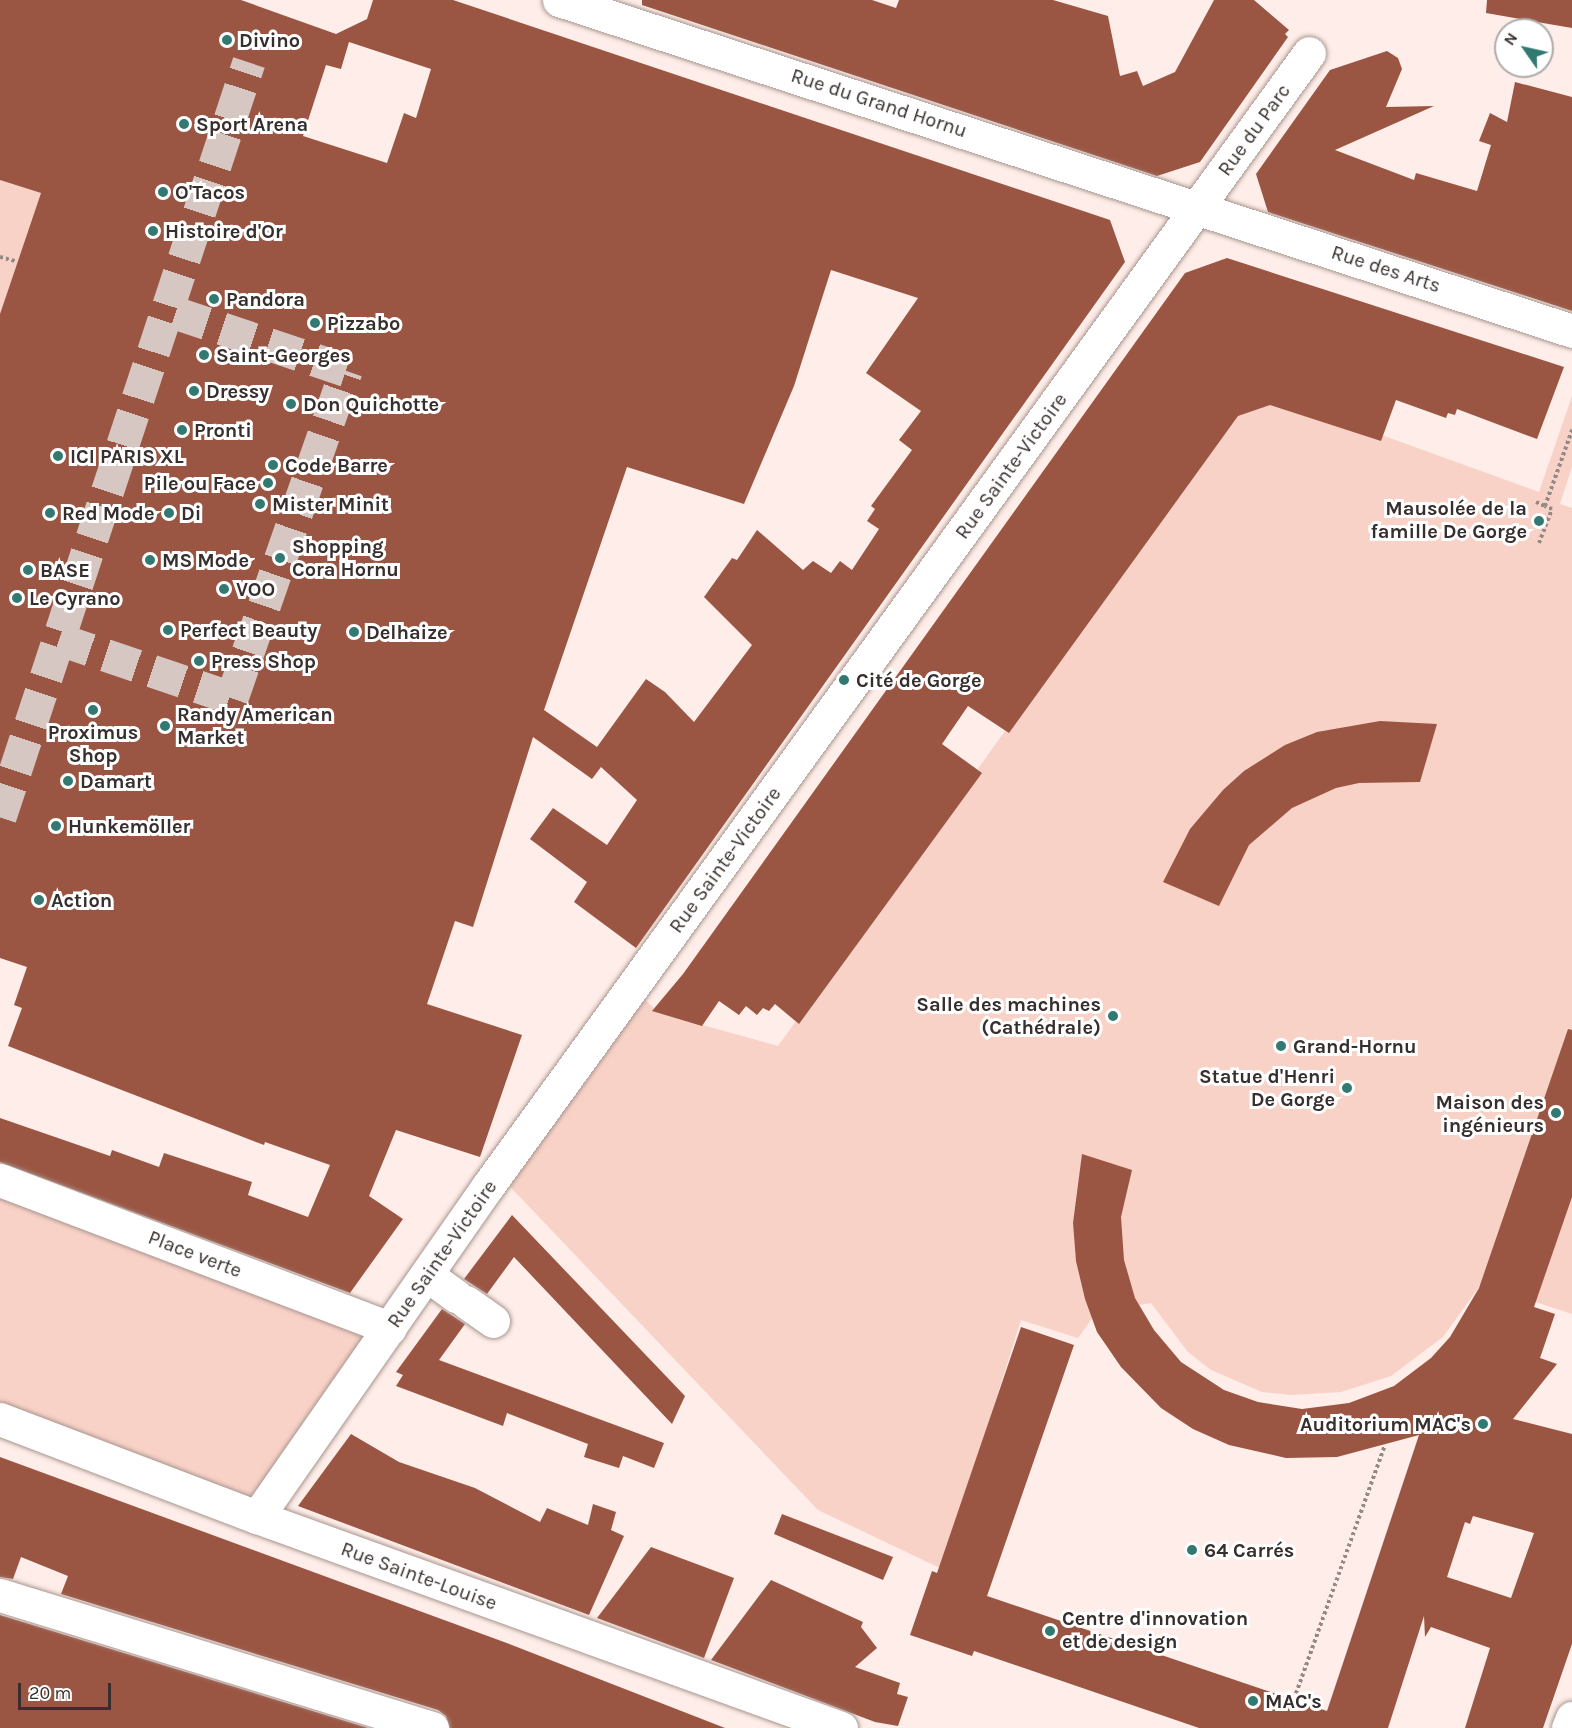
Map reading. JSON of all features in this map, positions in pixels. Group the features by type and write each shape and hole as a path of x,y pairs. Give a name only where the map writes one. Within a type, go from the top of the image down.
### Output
{"street":[{"name":"Rue du Grand Hornu","path":"559,0 1199,207"},
{"name":"Rue du Parc","path":"1199,207 1309,53"},
{"name":"Rue des Arts","path":"1199,207 1572,331"},
{"name":"Rue Sainte-Victoire","path":"257,1517 427,1275 1199,207"},
{"name":"Place verte","path":"0,1180 390,1329"},
{"path":"427,1275 493,1321"},
{"name":"Rue Sainte-Louise","path":"0,1419 257,1517 841,1728"},
{"path":"0,1595 432,1728"},
{"path":"1568,1728 1572,1718"}],"path":[{"path":"0,257 15,261"},
{"path":"1545,506 1572,430"},
{"path":"1536,502 1552,509 1539,543"},
{"path":"1294,1698 1385,1445"}],"shaded area":[{"path":"0,180 41,193 0,314"},
{"path":"1271,395 1539,492 1572,396 1572,467 1560,504 1572,508 1572,1314 1481,1284 1443,1337 1391,1376 1341,1392 1291,1395 1262,1392 1211,1370 1188,1352 1151,1303 1096,1313 1078,1338 1021,1320 942,1569 818,1510 497,1173 639,994 659,1013 778,1046 1228,422"},
{"path":"0,1180 390,1328 257,1517 0,1419"}],"building":[{"name":"Shopping Cora Hornu","path":"0,0 241,0 336,34 367,19 373,0 453,0 1110,220 1125,262 636,948 574,902 587,882 530,839 553,808 607,845 637,800 601,767 592,779 533,737 473,927 455,921 427,1004 522,1035 480,1157 396,1130 369,1196 403,1219 350,1293 0,1162 0,1118 110,1156 112,1150 159,1167 164,1153 252,1182 248,1195 308,1217 330,1165 265,1142 264,1145 8,1046 22,1008 14,1005 27,967 0,958 0,314 41,193 0,180","holes":["349,42 431,69 416,118 404,113 387,163 303,136 326,65 341,69","831,270 918,298 866,373 921,411 899,440 912,450 871,506 875,509 867,521 879,529 852,570 840,561 831,573 813,561 803,570 757,530 737,560 732,558 704,597 752,645 694,722 665,692 646,679 597,747 544,710 627,467 744,504 794,386"]},
{"path":"642,0 872,0 896,8 899,0 1053,0 1108,16 1120,76 1137,71 1143,86 1175,72 1214,0 1254,0 1289,30 1285,34 1288,37 1200,162 1157,176 642,5"},
{"path":"1487,0 1572,0 1572,28 1554,25 1554,18 1515,18 1486,13"},
{"path":"1387,51 1398,58 1402,69 1386,107 1434,106 1335,150 1414,180 1416,173 1477,191 1491,145 1479,141 1490,113 1507,122 1515,82 1572,97 1572,311 1268,212 1256,174 1330,70"},
{"path":"1227,258 1564,367 1537,439 1457,409 1455,415 1448,413 1446,418 1396,400 1381,441 1270,405 1238,416 1009,733 968,706 942,744 982,773 799,1024 775,1004 769,1011 763,1008 757,1015 746,1006 739,1015 719,1001 702,1026 652,1011 683,974 1185,273"},
{"path":"1380,721 1437,724 1420,782 1359,783 1336,788 1292,808 1249,845 1219,906 1163,882 1190,829 1223,790 1244,771 1285,745 1317,732"},
{"path":"1568,1029 1572,1030 1572,1197 1534,1307 1555,1314 1540,1358 1557,1364 1513,1419 1572,1434 1572,1644 1543,1728 1465,1728 1490,1648 1431,1627 1425,1637 1424,1616 1388,1728 1199,1728 974,1651 972,1656 910,1635 932,1571 937,1573 1021,1327 1074,1345 987,1596 1327,1711 1419,1435 1337,1457 1286,1458 1229,1445 1193,1429 1161,1408 1121,1367 1097,1332 1085,1299 1076,1261 1073,1223 1082,1154 1132,1170 1121,1217 1124,1260 1135,1298 1154,1330 1181,1362 1224,1390 1258,1402 1302,1409 1349,1403 1394,1386 1431,1358 1450,1337 1479,1288","holes":["1473,1516 1534,1533 1511,1598 1447,1577 1465,1522 1470,1524"]},
{"path":"512,1215 685,1396 672,1424 514,1257 487,1294 464,1279"},
{"path":"442,1309 465,1324 439,1360 664,1443 654,1468 623,1456 619,1468 584,1457 588,1444 507,1413 503,1426 396,1386 403,1375 396,1372"},
{"path":"351,1434 399,1462 475,1488 540,1522 547,1508 588,1525 593,1504 616,1512 611,1530 624,1536 589,1615 298,1506"},
{"path":"0,1457 504,1642 725,1728 450,1728 446,1716 438,1710 61,1594 68,1576 21,1557 13,1579 0,1577"},
{"path":"782,1514 893,1557 883,1580 774,1534"},
{"path":"651,1547 734,1578 704,1658 597,1618"},
{"path":"771,1580 863,1622 861,1627 877,1648 855,1667 900,1683 897,1694 908,1697 898,1726 875,1722 711,1660"},
{"path":"0,1615 368,1728 0,1728"}],"tunnel":[{"path":"0,817 249,62"},
{"path":"59,639 232,698 346,370 168,310"}],"place":[{"name":"Divino","path":"227,40"},
{"name":"Sport Arena","path":"184,124"},
{"name":"O'Tacos","path":"163,192"},
{"name":"Histoire d'Or","path":"153,231"},
{"name":"Pandora","path":"214,299"},
{"name":"Pizzabo","path":"315,323"},
{"name":"Saint-Georges","path":"204,355"},
{"name":"Dressy","path":"194,391"},
{"name":"Don Quichotte","path":"291,404"},
{"name":"Pronti","path":"182,430"},
{"name":"ICI PARIS XL","path":"58,456"},
{"name":"Code Barre","path":"273,465"},
{"name":"Pile ou Face","path":"268,483"},
{"name":"Mister Minit","path":"260,504"},
{"name":"Red Mode","path":"50,513"},
{"name":"Di","path":"169,513"},
{"name":"Mausolée de la famille De Gorge","path":"1539,521"},
{"name":"Shopping Cora Hornu","path":"280,558"},
{"name":"MS Mode","path":"150,560"},
{"name":"BASE","path":"28,570"},
{"name":"VOO","path":"224,589"},
{"name":"Le Cyrano","path":"17,598"},
{"name":"Perfect Beauty","path":"168,630"},
{"name":"Delhaize","path":"354,632"},
{"name":"Press Shop","path":"199,661"},
{"name":"Cité de Gorge","path":"844,680"},
{"name":"Proximus Shop","path":"93,710"},
{"name":"Randy American Market","path":"165,726"},
{"name":"Damart","path":"68,781"},
{"name":"Hunkemöller","path":"56,826"},
{"name":"Action","path":"39,900"},
{"name":"Salle des machines (Cathédrale)","path":"1113,1016"},
{"name":"Grand-Hornu","path":"1281,1046"},
{"name":"Statue d'Henri De Gorge","path":"1347,1088"},
{"name":"Maison des ingénieurs","path":"1556,1113"},
{"name":"Auditorium MAC's","path":"1483,1424"},
{"name":"64 Carrés","path":"1192,1550"},
{"name":"Centre d'innovation et de design","path":"1050,1631"},
{"name":"MAC's","path":"1253,1701"}]}
